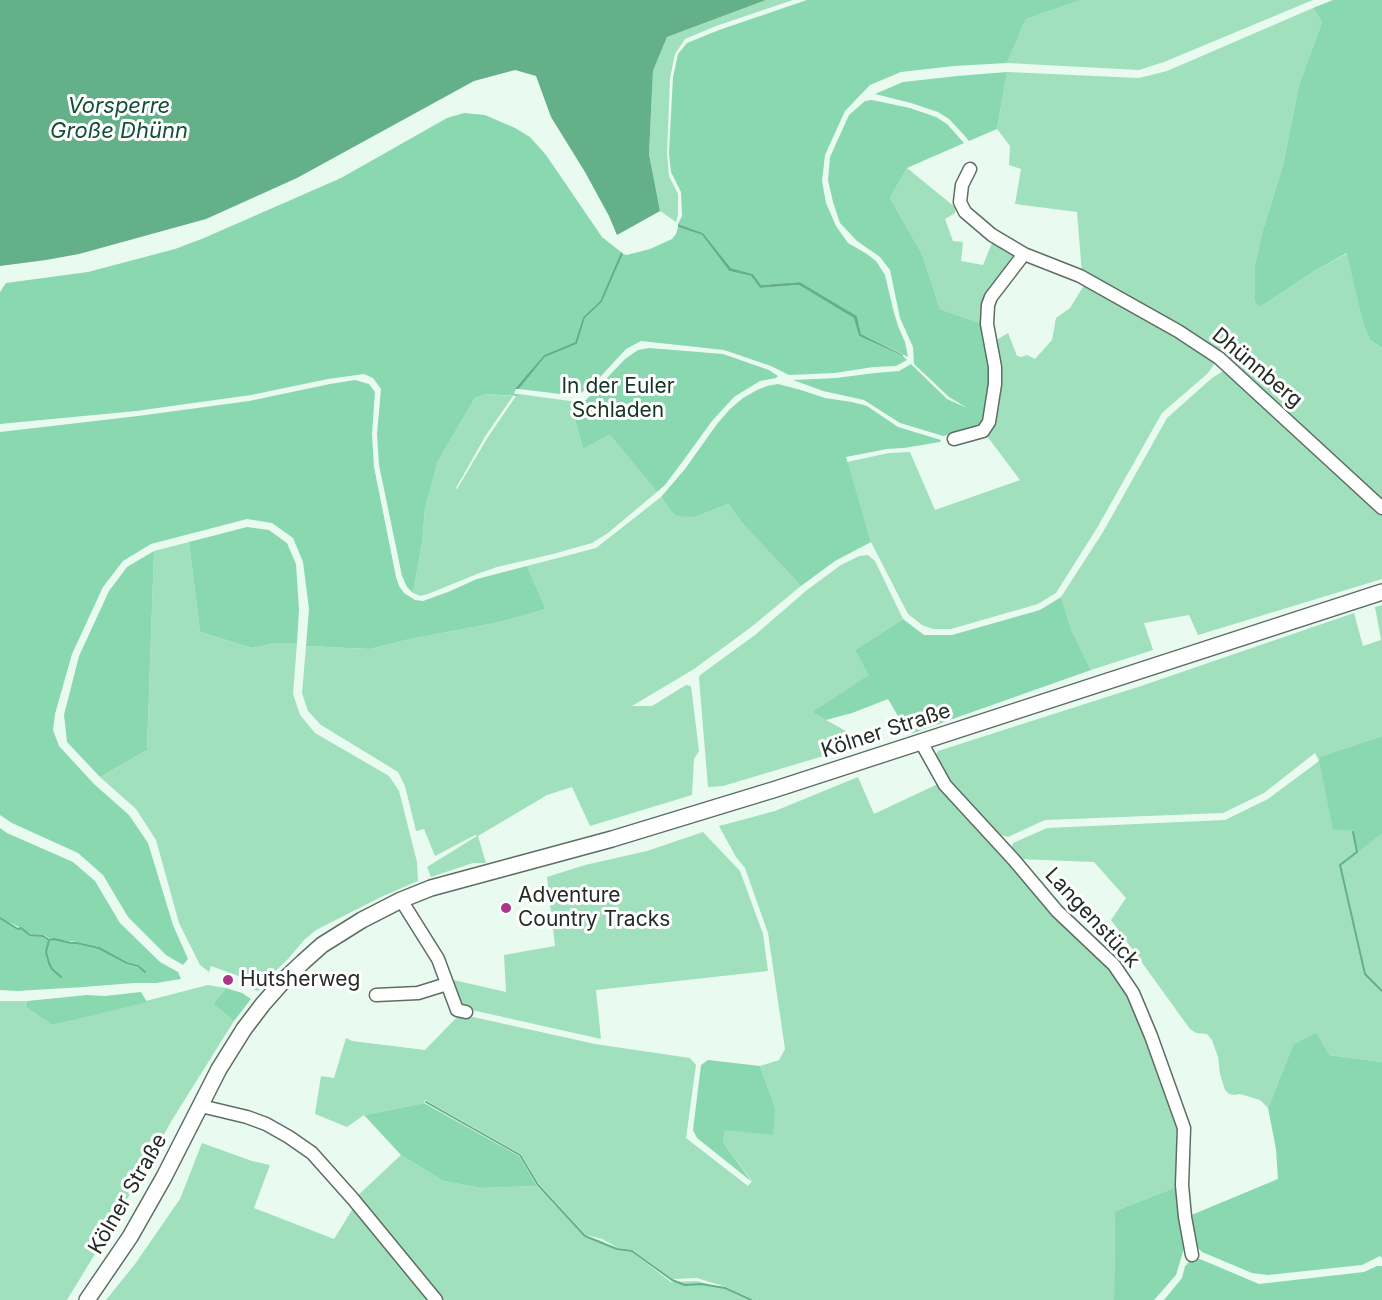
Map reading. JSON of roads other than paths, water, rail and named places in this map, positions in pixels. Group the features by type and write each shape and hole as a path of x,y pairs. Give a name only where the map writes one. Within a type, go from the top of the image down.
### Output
{"main road":[{"name":"Kölner Straße","path":"87,1300 130,1237 164,1178 233,1046 263,1004 286,978 322,945 362,920 431,888 702,812 1382,592"}],"street":[{"name":"Dhünnberg","path":"970,169 962,185 960,202 965,212 992,236 1024,254 1080,276 1178,331 1219,358 1382,507"},
{"path":"954,439 983,431 989,422 995,367 987,324 988,305 991,297 1024,254"},
{"name":"Langenstück","path":"921,742 945,785 1014,860 1057,912 1114,965 1133,993 1184,1128 1182,1185 1192,1255"},
{"path":"401,900 438,959 458,1010 466,1012"},
{"path":"376,995 417,993 447,984"},
{"path":"201,1106 247,1117 273,1128 312,1153 436,1300"}],"water":[{"name":"Vorsperre Große Dhünn","path":"0,0 766,0 667,37 653,71 649,154 660,211 617,235 585,172 551,117 536,76 515,70 474,81 297,178 206,219 79,254 0,266"},
{"path":"678,224 703,233 731,268 753,274 761,285 800,282 857,316 861,334 903,356 859,336 854,318 799,285 760,288 751,276 729,271 702,235 678,227"},
{"path":"621,252 623,254 602,302 585,318 577,344 545,357 519,389 515,389 544,355 575,342 583,317 600,301"}],"waterway":[{"path":"1353,832 1357,852 1340,865 1365,974 1382,991"},
{"path":"0,918 30,935 99,948 127,963 138,966 145,972"},
{"path":"49,940 46,952 49,963 61,977"},
{"path":"426,1102 520,1155 538,1185 585,1236 617,1249 632,1251 672,1280 685,1285 701,1284 725,1288 751,1300"}],"place":[{"name":"Adventure Country Tracks","path":"506,908"},
{"name":"Hutsherweg","path":"228,980"}],"park label":[{"name":"In der Euler Schladen","path":"618,399"}]}
